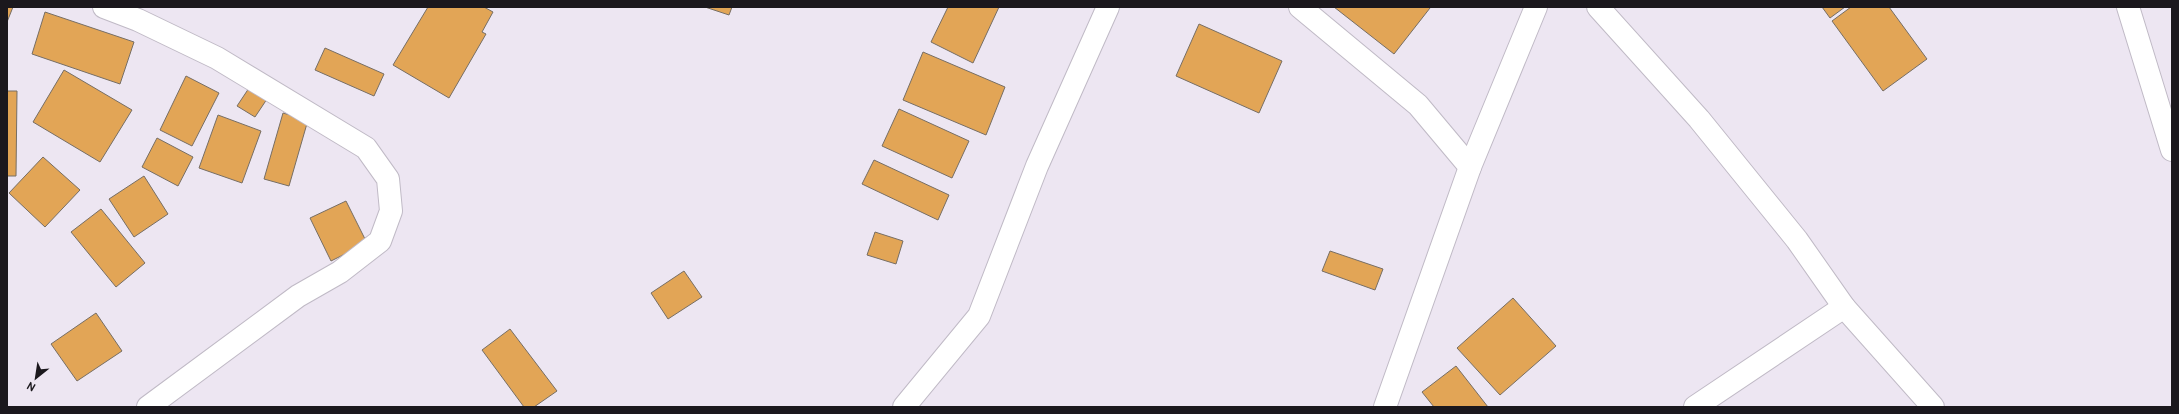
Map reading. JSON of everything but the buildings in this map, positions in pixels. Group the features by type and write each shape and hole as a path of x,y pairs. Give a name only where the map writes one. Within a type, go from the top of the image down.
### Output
{"street":[{"path":"104,7 138,20 217,58 366,148 388,179 391,210 380,241 340,272 298,296 148,407"},
{"path":"904,407 979,316 1037,166 1108,7"},
{"path":"1300,7 1418,105 1470,167"},
{"path":"1385,407 1470,167 1536,7"},
{"path":"1598,7 1699,119 1797,240 1844,307 1925,396 1933,407"},
{"path":"2128,7 2172,150"},
{"path":"1695,407 1844,307"}]}
